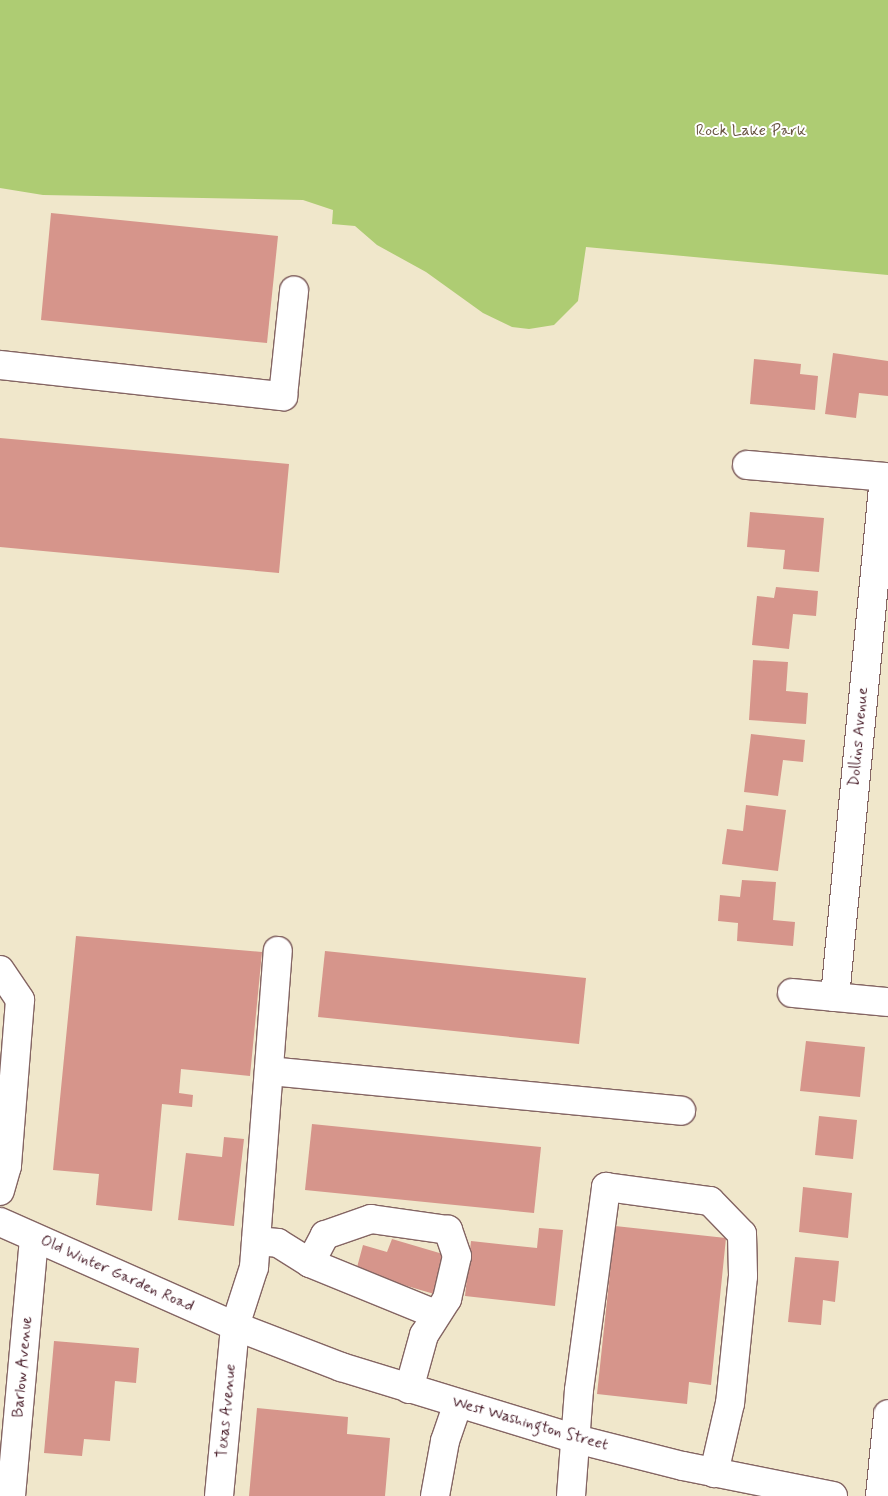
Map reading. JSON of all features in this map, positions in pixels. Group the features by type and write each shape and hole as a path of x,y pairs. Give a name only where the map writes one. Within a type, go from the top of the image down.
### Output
{"street":[{"path":"0,365 284,396 294,291"},
{"path":"748,465 886,477"},
{"name":"Dollins Avenue","path":"835,997 886,477"},
{"name":"Texas Avenue","path":"219,1496 235,1326 254,1267 278,951"},
{"path":"0,970 20,1000 7,1166 0,1191"},
{"path":"792,993 888,1002"},
{"path":"270,1071 681,1111"},
{"path":"571,1496 606,1187 710,1201 742,1234 743,1276 730,1403 714,1473"},
{"path":"310,1263 325,1234 371,1219 448,1230 457,1256 447,1299 435,1314 424,1335 409,1389"},
{"name":"Old Winter Garden Road","path":"0,1222 235,1326"},
{"name":"Barlow Avenue","path":"11,1496 34,1238"},
{"path":"256,1241 278,1243 310,1263 435,1314"},
{"name":"West Washington Street","path":"235,1326 409,1389 576,1439 714,1473 833,1496"},
{"path":"435,1496 445,1441 458,1404"},
{"path":"880,1496 888,1414"}],"green space":[{"name":"Rock Lake Park","path":"0,0 888,0 888,275 586,247 578,301 554,325 529,329 512,327 483,313 426,272 377,245 355,226 332,224 333,210 303,200 43,195 0,188"}],"building":[{"path":"51,213 278,236 267,343 41,320"},
{"path":"833,353 888,361 888,396 859,393 856,418 825,414"},
{"path":"754,359 801,364 800,374 818,376 815,410 750,404"},
{"path":"0,438 289,464 279,573 0,547"},
{"path":"750,512 824,518 819,572 783,569 785,550 747,547"},
{"path":"776,587 818,591 816,616 793,614 789,649 752,645 757,596 774,598"},
{"path":"753,660 788,662 786,691 808,693 806,724 749,720"},
{"path":"751,734 805,740 803,762 783,760 778,796 744,792"},
{"path":"746,805 786,810 778,871 722,864 727,829 743,831"},
{"path":"742,880 776,882 773,920 795,922 793,946 737,941 738,923 718,921 720,895 740,897"},
{"path":"76,936 262,952 250,1076 181,1069 179,1093 193,1095 192,1107 162,1104 152,1211 96,1205 99,1174 53,1170"},
{"path":"325,951 586,978 579,1044 318,1017"},
{"path":"806,1041 865,1047 860,1097 800,1091"},
{"path":"819,1116 857,1120 853,1159 815,1155"},
{"path":"312,1124 541,1147 534,1213 305,1190"},
{"path":"224,1137 244,1139 234,1226 178,1220 186,1153 222,1157"},
{"path":"803,1187 852,1193 848,1238 799,1232"},
{"path":"615,1226 726,1238 711,1385 689,1382 687,1404 597,1394"},
{"path":"539,1228 563,1230 555,1306 465,1296 471,1241 537,1248"},
{"path":"392,1239 453,1257 441,1296 356,1271 363,1245 387,1252"},
{"path":"795,1257 839,1261 835,1302 823,1300 821,1325 788,1322"},
{"path":"54,1341 139,1348 136,1383 115,1381 110,1441 84,1439 82,1456 44,1453"},
{"path":"257,1408 348,1417 347,1434 390,1438 385,1496 249,1496"}]}
